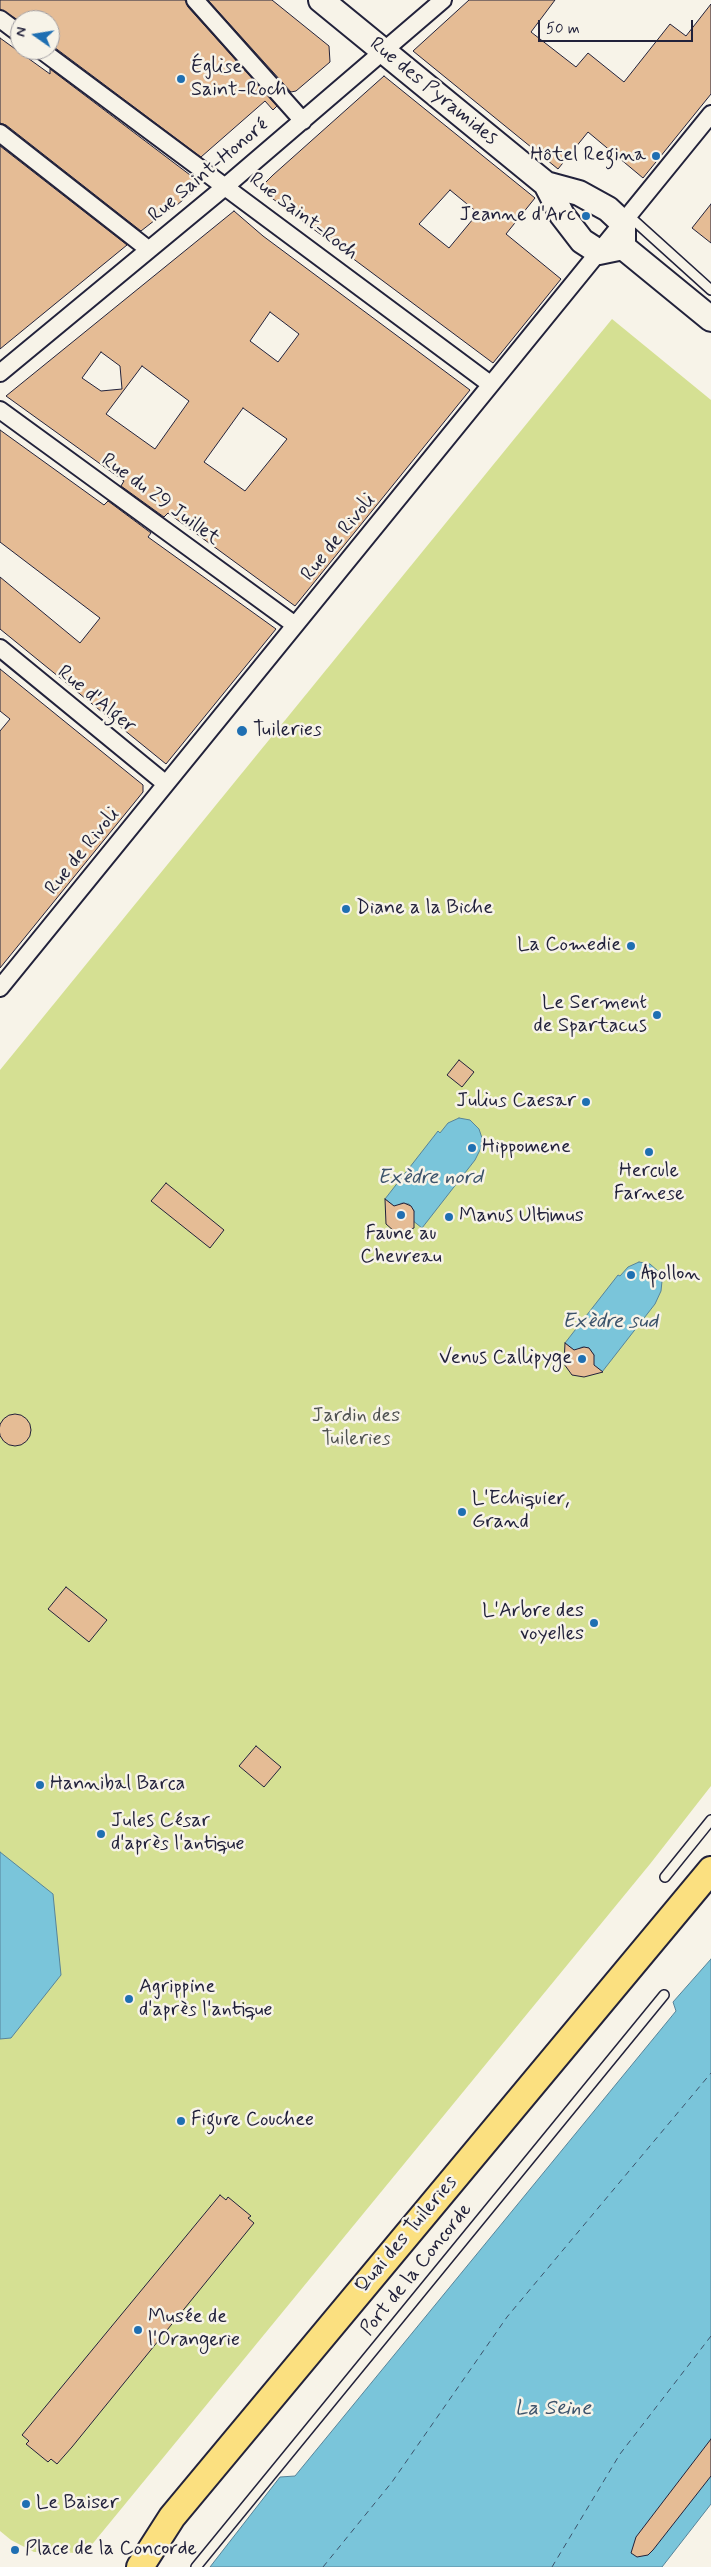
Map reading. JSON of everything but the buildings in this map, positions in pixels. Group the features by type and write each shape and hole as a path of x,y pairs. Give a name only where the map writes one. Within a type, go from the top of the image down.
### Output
{"main road":[{"name":"Rue des Pyramides","path":"321,0 546,184"},
{"path":"546,184 579,193 626,220 623,247"},
{"path":"546,184 562,215 582,241 599,252 623,247"},
{"path":"623,247 711,319"},
{"name":"Quai des Tuileries","path":"140,2567 172,2517 711,1870"},
{"path":"121,2567 172,2517"}],"street":[{"path":"195,0 303,121"},
{"name":"Rue Saint-Honoré","path":"0,373 226,186 442,0"},
{"name":"Rue Saint-Roch","path":"54,60 490,384"},
{"name":"Rue de Rivoli","path":"0,988 711,114"},
{"path":"0,133 148,249"},
{"name":"Rue du 29 Juillet","path":"0,410 295,625"},
{"name":"Rue d'Alger","path":"0,648 166,784"}],"lane":[{"path":"626,220 711,290"},
{"path":"665,1877 711,1820"},
{"name":"Port de la Concorde","path":"196,2567 664,1995"}],"green space":[{"name":"Jardin des Tuileries","path":"612,319 711,400 711,1786 650,1864 85,2553 34,2552 11,2540 0,2531 0,1070"}],"water":[{"name":"Exèdre nord","path":"459,1118 470,1120 479,1129 482,1138 481,1148 475,1160 422,1228 412,1220 414,1211 409,1204 402,1203 395,1207 385,1199 438,1131 440,1133 448,1123"},
{"name":"Exèdre sud","path":"639,1262 650,1264 659,1272 662,1281 661,1291 655,1304 602,1372 592,1364 594,1355 589,1348 582,1347 575,1351 565,1343 618,1275 620,1276 628,1267"},
{"path":"0,1852 53,1894 61,1975 11,2038 0,2039"},
{"name":"La Seine","path":"711,1959 711,2504 662,2567 210,2567 280,2477 295,2476 676,2011 673,2002"}],"ferry route":[{"path":"323,2567 392,2482 507,2317 711,2073"},
{"path":"552,2567 620,2454 711,2336"}],"place":[{"name":"Église Saint-Roch","path":"181,79"},
{"name":"Hôtel Regina","path":"656,156"},
{"name":"Jeanne d'Arc","path":"586,216"},
{"name":"Tuileries","path":"242,731"},
{"name":"Diane a la Biche","path":"346,909"},
{"name":"La Comedie","path":"631,946"},
{"name":"Le Serment de Spartacus","path":"657,1015"},
{"name":"Julius Caesar","path":"586,1102"},
{"name":"Hippomene","path":"472,1148"},
{"name":"Hercule Farnese","path":"649,1152"},
{"name":"Faune au Chevreau","path":"401,1215"},
{"name":"Manus Ultimus","path":"449,1217"},
{"name":"Apollon","path":"631,1275"},
{"name":"Venus Callipyge","path":"582,1359"},
{"name":"L'Echiquier, Grand","path":"462,1512"},
{"name":"L'Arbre des voyelles","path":"594,1623"},
{"name":"Hannibal Barca","path":"40,1785"},
{"name":"Jules César d'après l'antique","path":"101,1834"},
{"name":"Agrippine d'après l'antique","path":"129,1999"},
{"name":"Figure Couchee","path":"181,2121"},
{"name":"Musée de l'Orangerie","path":"138,2330"},
{"name":"Le Baiser","path":"26,2504"},
{"name":"Place de la Concorde","path":"15,2550"}]}
